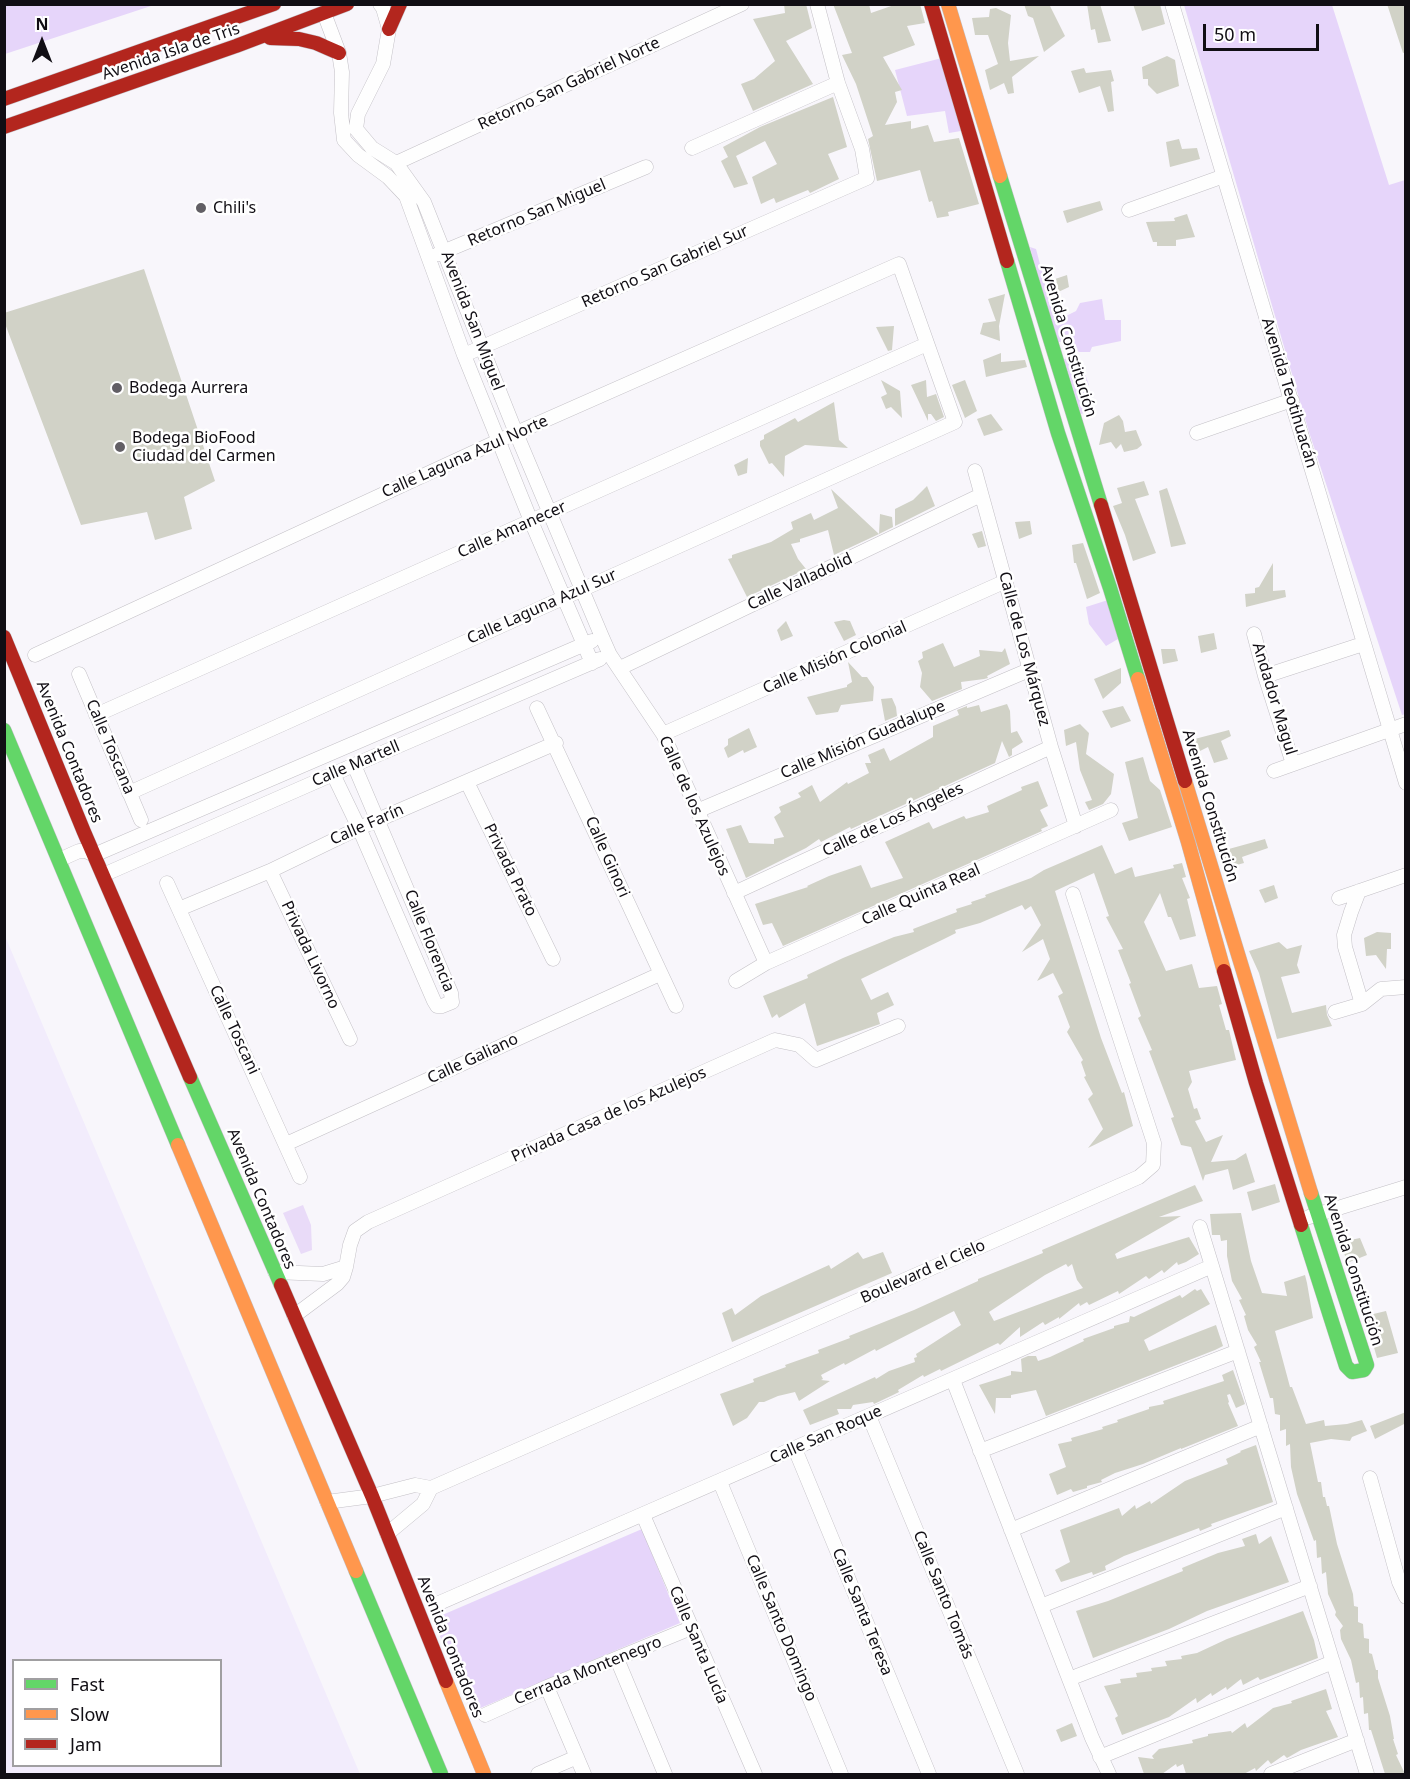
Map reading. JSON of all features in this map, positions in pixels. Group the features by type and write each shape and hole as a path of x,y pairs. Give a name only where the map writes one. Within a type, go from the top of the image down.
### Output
{"main road":[{"name":"Avenida Isla de Tris","path":"4,99 274,4"},
{"name":"Avenida Isla de Tris","path":"4,127 262,37 323,9 347,4"},
{"path":"389,29 400,4"},
{"name":"Avenida Constitución","path":"931,4 1058,433 1110,588 1188,842 1253,1072 1299,1220 1346,1366 1352,1372 1358,1372 1364,1370 1367,1365 1317,1214 948,4"},
{"path":"262,37 299,39 316,43 339,53"},
{"name":"Avenida Contadores","path":"4,637 94,855 372,1496 484,1774"},
{"path":"4,730 441,1774"}],"street":[{"name":"Avenida San Miguel","path":"380,4 389,29 383,64 358,114 356,129 372,147 396,163 424,202 516,433 610,655"},
{"name":"Retorno San Gabriel Norte","path":"396,163 742,4"},
{"path":"692,147 838,83 817,4"},
{"name":"Avenida Teotihuacán","path":"1172,4 1406,783"},
{"name":"Avenida San Miguel","path":"323,9 339,53 342,72 341,112 344,140 358,156 388,177 405,196 498,441 592,663"},
{"name":"Retorno San Gabriel Sur","path":"464,355 867,178 862,149 838,83"},
{"name":"Retorno San Miguel","path":"429,258 646,167"},
{"path":"1129,210 1224,176"},
{"path":"984,184 1001,178"},
{"name":"Calle Laguna Azul Norte","path":"35,655 498,441 898,264 927,344"},
{"name":"Calle Laguna Azul Sur","path":"129,793 956,422 927,344"},
{"name":"Calle Amanecer","path":"96,716 927,344"},
{"path":"1197,433 1292,400"},
{"name":"Calle de Los Márquez","path":"975,471 1029,670 1076,826"},
{"name":"Calle Valladolid","path":"620,668 981,495"},
{"path":"1086,518 1104,514"},
{"name":"Calle Misión Colonial","path":"663,734 1006,581"},
{"name":"Andador Magul","path":"1254,634 1264,676 1293,764"},
{"name":"Calle Martell","path":"94,855 602,637"},
{"path":"1264,676 1363,644"},
{"name":"Calle de los Azulejos","path":"610,655 663,734 766,963"},
{"name":"Calle Martell","path":"103,875 610,655"},
{"name":"Calle Misión Guadalupe","path":"697,811 1029,670"},
{"name":"Calle Toscana","path":"79,674 141,820"},
{"name":"Calle Ginori","path":"537,708 556,744 676,1006"},
{"path":"1274,771 1406,724"},
{"path":"392,727 400,745"},
{"name":"Calle Farín","path":"179,909 270,871 359,828 556,744"},
{"name":"Calle de Los Ángeles","path":"734,893 1051,747"},
{"name":"Calle Florencia","path":"333,774 437,1006 452,1002 451,993 354,765"},
{"path":"294,769 303,787"},
{"name":"Privada Prato","path":"467,782 553,959"},
{"name":"Calle Quinta Real","path":"736,981 766,963 1111,810"},
{"path":"1188,842 1202,837"},
{"path":"59,860 79,850 94,855"},
{"name":"Privada Livorno","path":"270,871 350,1040"},
{"path":"1339,898 1406,875"},
{"name":"Calle Toscani","path":"167,883 300,1177"},
{"path":"1359,891 1344,935 1362,1004"},
{"name":"Boulevard el Cielo","path":"327,1502 372,1496 415,1485 430,1488 1139,1177 1153,1165 1154,1143 1073,894"},
{"path":"399,921 417,912"},
{"name":"Calle Galiano","path":"286,1144 660,974"},
{"path":"1335,1012 1362,1004 1381,989 1406,987"},
{"name":"Privada Casa de los Azulejos","path":"346,1267 355,1231 368,1222 775,1040 799,1045 816,1059 898,1026"},
{"path":"1299,1220 1406,1187"},
{"path":"1200,1227 1367,1774"},
{"name":"Calle San Roque","path":"439,1604 1212,1266"},
{"path":"274,1272 323,1274 346,1267"},
{"path":"294,1316 337,1284 343,1277 346,1267"},
{"path":"980,1451 1238,1351"},
{"path":"952,1380 1100,1757 1109,1774"},
{"name":"Calle Santo Tomás","path":"869,1416 1017,1774"},
{"path":"1011,1530 1261,1426"},
{"name":"Calle Santa Teresa","path":"795,1449 929,1774"},
{"path":"1370,1478 1406,1597"},
{"name":"Calle Santo Domingo","path":"720,1482 842,1774"},
{"path":"387,1533 423,1504 430,1488"},
{"path":"1041,1606 1286,1508"},
{"name":"Calle Santa Lucía","path":"643,1515 755,1774"},
{"path":"1069,1679 1310,1586"},
{"name":"Cerrada Montenegro","path":"484,1715 691,1628"},
{"path":"617,1659 665,1774"},
{"path":"1100,1757 1333,1662"},
{"path":"547,1687 584,1774"},
{"path":"1272,1774 1357,1740"},
{"path":"538,1774 577,1757"}],"shaded area":[{"path":"5,4 154,4 154,5 5,54"},
{"path":"1184,5 1332,5 1389,185 1405,180 1406,714 1402,715 1309,432"},
{"path":"942,58 967,130 949,133 945,111 907,116 895,70"},
{"path":"1030,247 1036,249 1056,317 1064,317 1076,311 1080,303 1102,299 1105,320 1121,320 1121,341 1092,347 1090,352 1079,352 1066,342 1057,342"},
{"path":"1079,357 1089,385 1083,387 1089,411 1081,414 1064,359"},
{"path":"1108,600 1118,639 1106,646 1089,624 1086,607"},
{"path":"5,936 360,1774 5,1774"},
{"path":"303,1205 311,1225 312,1250 301,1254 283,1213"},
{"path":"642,1529 680,1623 471,1712 433,1619"}],"building":[{"path":"784,4 806,4 812,28 786,41 813,84 753,111 741,84 754,79 775,61 753,19 785,13"},
{"path":"833,4 869,4 871,13 897,4 920,4 925,23 907,26 915,45 883,57 902,90 895,92 897,102 885,125 911,121 911,129 928,125 934,142 959,138 979,204 948,212 949,216 937,218 932,201 929,202 920,170 877,181 868,139 873,136 856,84 842,55 852,53"},
{"path":"1024,4 1049,4 1065,36 1044,52 1033,18 1028,16"},
{"path":"1087,4 1100,4 1111,41 1098,43 1095,29 1091,30"},
{"path":"1133,4 1160,4 1165,24 1142,31"},
{"path":"1387,4 1406,4 1406,52 1403,53"},
{"path":"996,8 1011,15 1008,43 1010,61 1039,56 1012,77 1014,93 1008,94 1004,83 990,90 985,70 998,64 988,35 975,35 972,18 989,17 990,9"},
{"path":"1167,56 1175,60 1179,86 1157,94 1148,85 1148,79 1143,79 1142,67"},
{"path":"1084,68 1086,73 1111,70 1114,81 1111,82 1114,111 1108,112 1100,86 1079,93 1071,71"},
{"path":"833,97 847,147 828,154 839,179 810,193 808,190 776,203 774,198 761,204 752,177 777,164 765,141 736,156 748,184 734,188 721,161 728,157 723,147 760,127"},
{"path":"1179,139 1182,149 1197,148 1200,159 1170,167 1166,142"},
{"path":"1100,201 1103,210 1067,223 1063,211"},
{"path":"1187,214 1195,237 1176,240 1176,246 1157,246 1157,242 1153,242 1146,222 1175,221 1174,218"},
{"path":"144,269 215,481 184,497 192,529 155,540 147,512 81,525 4,321 4,313"},
{"path":"1067,275 1069,287 1056,293 1052,280"},
{"path":"1005,294 999,326 1000,341 980,334 983,323 996,321 988,299"},
{"path":"894,326 892,350 888,351 876,327"},
{"path":"1001,353 1001,362 1025,360 1027,367 986,377 983,360"},
{"path":"881,380 900,391 902,418 891,407 886,409 881,397 887,394"},
{"path":"926,380 927,397 936,394 944,417 936,421 931,414 928,414 928,421 911,385"},
{"path":"965,380 977,411 965,418 952,385"},
{"path":"834,402 839,440 848,448 805,445 785,456 784,477 772,463 769,464 760,446 764,435 795,418 798,422"},
{"path":"991,414 1003,430 984,436 977,419"},
{"path":"1119,415 1125,432 1136,430 1142,445 1137,449 1124,452 1121,444 1116,449 1111,442 1099,445 1104,423"},
{"path":"748,458 747,473 738,476 734,465"},
{"path":"1144,481 1149,495 1135,499 1156,553 1133,561 1113,506 1122,503 1117,488"},
{"path":"927,486 935,506 895,526 895,509 913,500"},
{"path":"1167,488 1186,544 1171,547 1159,491"},
{"path":"831,489 879,534 834,555 828,530 800,539 800,542 791,544 806,569 747,597 728,559 732,558 732,555 771,542 793,529 791,522 811,513 814,520 838,508"},
{"path":"880,514 892,517 893,527 879,534"},
{"path":"1030,521 1032,534 1019,539 1015,522"},
{"path":"982,531 986,546 978,548 972,534"},
{"path":"1083,543 1100,593 1087,599 1076,563 1074,563 1072,545"},
{"path":"1273,563 1273,591 1285,590 1286,597 1246,607 1245,594 1255,593 1255,588 1259,587"},
{"path":"786,621 793,636 781,641 777,630"},
{"path":"850,621 856,635 844,641 834,622"},
{"path":"1214,633 1217,649 1201,653 1198,636"},
{"path":"943,643 954,667 980,656 979,650 1002,652 1005,648 1010,664 987,676 988,678 961,682 962,689 932,701 920,687 922,673 918,661 923,658 922,652"},
{"path":"1161,649 1175,649 1178,661 1163,664"},
{"path":"848,662 862,677 867,677 874,687 873,701 841,705 838,712 816,715 807,697 847,687 852,682"},
{"path":"1121,668 1121,683 1103,699 1094,679"},
{"path":"892,698 897,716 885,721 881,699"},
{"path":"1007,704 1010,711 1011,733 1017,731 1023,742 1012,749 1012,755 1009,757 1002,741 995,763 821,842 819,839 806,848 746,878 726,829 741,825 749,843 774,844 774,839 784,837 774,817 781,812 779,807 801,797 798,793 812,785 820,802 847,782 848,784 869,773 865,763 871,763 868,755 884,748 890,761 933,737 933,726 959,715 957,710 979,705 981,712"},
{"path":"1123,706 1131,721 1111,728 1102,711"},
{"path":"1080,724 1089,733 1086,754 1114,774 1111,794 1103,804 1089,810 1085,802 1092,800 1080,770 1076,742 1066,746 1064,730"},
{"path":"749,728 757,747 744,753 743,750 728,758 724,748 728,745 728,739"},
{"path":"1229,730 1231,736 1221,741 1228,759 1214,763 1208,747 1192,755 1187,741"},
{"path":"1143,757 1150,781 1160,790 1172,827 1129,841 1122,823 1138,818 1125,762"},
{"path":"1038,781 1048,806 1040,810 1048,826 1041,829 1042,831 783,946 772,923 763,925 755,904 808,887 829,876 861,865 871,888 903,878 885,842 929,822 933,829 964,816 966,819 989,812 987,806 1022,790 1021,787"},
{"path":"1265,839 1268,848 1242,857 1244,863 1225,868 1218,852"},
{"path":"1102,845 1115,874 1132,867 1135,877 1174,868 1173,865 1182,863 1186,877 1182,878 1190,898 1187,899 1196,936 1180,940 1171,917 1168,917 1160,893 1144,922 1166,971 1192,964 1199,988 1217,986 1222,1004 1219,1005 1226,1030 1229,1030 1236,1060 1189,1071 1192,1082 1188,1089 1194,1109 1197,1108 1201,1119 1195,1121 1206,1142 1223,1135 1211,1162 1235,1160 1246,1153 1255,1182 1233,1190 1228,1169 1205,1175 1203,1181 1191,1147 1181,1145 1171,1118 1174,1117 1149,1051 1152,1050 1138,1018 1141,1016 1118,950 1123,949 1106,917 1109,916 1094,873 1055,891 1101,1038 1122,1093 1124,1092 1133,1126 1088,1148 1103,1129 1088,1099 1093,1094 1084,1077 1086,1076 1081,1062 1083,1060 1067,1032 1070,1027 1058,996 1063,993 1053,973 1037,981 1050,959 1043,939 1022,952 1041,925 1031,906 1025,910 1022,905 980,923 955,930 956,933 861,979 871,1000 888,992 894,1005 877,1013 880,1024 817,1046 805,1003 779,1018 777,1014 772,1018 763,996 808,978 807,975 843,958 894,937 914,932 913,929 957,912 956,909 972,904 971,902 986,897 985,895 1031,878"},
{"path":"1274,885 1278,898 1265,903 1259,890"},
{"path":"1377,932 1391,933 1391,949 1387,949 1386,969 1376,955 1366,956 1364,938"},
{"path":"1279,942 1287,949 1302,945 1297,965 1300,973 1281,977 1292,1013 1326,1005 1332,1026 1277,1039 1259,973 1249,951"},
{"path":"1275,1184 1280,1202 1252,1211 1247,1192"},
{"path":"1195,1185 1203,1201 1159,1217 1181,1216 1115,1254 1117,1259 1189,1237 1199,1254 1178,1265 1177,1262 1164,1273 1162,1270 1149,1279 1146,1276 1119,1294 1118,1291 1089,1305 1087,1302 1080,1306 1079,1303 1059,1319 1059,1317 1045,1325 1043,1322 1020,1337 1020,1327 1000,1345 998,1343 941,1371 940,1369 924,1377 923,1375 898,1390 899,1392 874,1404 873,1402 853,1405 851,1409 837,1409 839,1414 810,1425 803,1410 875,1377 876,1379 889,1371 915,1362 916,1354 961,1325 954,1311 876,1351 875,1349 821,1375 823,1379 821,1380 830,1381 799,1401 795,1392 759,1402 747,1418 733,1426 720,1394 754,1382 753,1379 819,1353 818,1350 850,1338 849,1336 1043,1253 1042,1250","holes":["1066,1264 1068,1267 1072,1264 1077,1280 1083,1288 994,1321 989,1312 1045,1275"]},
{"path":"1241,1213 1251,1261 1262,1293 1287,1296 1284,1282 1305,1275 1313,1318 1275,1331 1290,1387 1292,1387 1306,1424 1324,1420 1325,1426 1362,1420 1367,1431 1352,1437 1350,1441 1331,1439 1310,1443 1318,1482 1321,1482 1323,1497 1329,1506 1337,1544 1353,1594 1354,1606 1358,1607 1358,1622 1363,1624 1364,1638 1369,1639 1369,1653 1372,1654 1376,1670 1378,1670 1378,1678 1390,1716 1393,1739 1398,1754 1396,1755 1405,1774 1385,1774 1371,1730 1369,1730 1368,1713 1364,1714 1359,1682 1356,1683 1351,1660 1341,1639 1340,1630 1343,1626 1335,1615 1336,1612 1328,1594 1326,1572 1322,1574 1321,1557 1317,1558 1316,1540 1314,1541 1297,1494 1291,1467 1290,1444 1286,1446 1286,1429 1280,1431 1280,1415 1275,1414 1273,1398 1270,1398 1259,1362 1261,1362 1254,1347 1257,1345 1248,1330 1244,1316 1246,1315 1239,1300 1242,1299 1232,1281 1227,1256 1227,1240 1221,1241 1220,1235 1212,1235 1210,1214"},
{"path":"1360,1238 1367,1255 1347,1263 1341,1242"},
{"path":"858,1252 863,1259 883,1252 892,1273 732,1342 722,1313 732,1308 735,1315 761,1296 829,1265 831,1269"},
{"path":"1195,1289 1197,1291 1201,1289 1210,1304 1144,1340 1149,1351 1216,1325 1223,1346 1215,1350 1046,1416 1036,1390 1011,1395 1011,1398 996,1398 995,1414 979,1385 1011,1375 1011,1371 1022,1372 1021,1359 1036,1356 1038,1361 1050,1357 1084,1341 1083,1339 1129,1322 1130,1316 1134,1317 1180,1295 1182,1298"},
{"path":"1386,1311 1398,1353 1377,1358 1365,1316"},
{"path":"1233,1370 1245,1404 1236,1408 1230,1394 1227,1395 1238,1426 1115,1473 1087,1488 1073,1492 1071,1489 1057,1495 1049,1474 1066,1467 1058,1444 1103,1429 1102,1427 1118,1422 1117,1420 1149,1409 1149,1407 1164,1404 1163,1401 1224,1381 1222,1375"},
{"path":"1406,1412 1406,1423 1375,1439 1370,1426"},
{"path":"1256,1445 1273,1502 1211,1524 1212,1526 1200,1531 1199,1528 1124,1556 1105,1566 1106,1570 1093,1575 1092,1572 1061,1582 1055,1570 1070,1562 1060,1530 1119,1508 1122,1516 1135,1505 1136,1509 1150,1501 1151,1504 1185,1481 1228,1464 1226,1459"},
{"path":"1256,1534 1259,1544 1271,1536 1289,1582 1207,1611 1169,1629 1093,1658 1076,1611 1108,1601 1183,1571 1182,1568 1218,1553 1245,1546 1242,1539"},
{"path":"1303,1611 1318,1658 1260,1680 1258,1677 1243,1685 1241,1679 1227,1690 1226,1687 1212,1696 1211,1693 1197,1703 1196,1698 1169,1717 1122,1735 1115,1718 1118,1716 1104,1686 1121,1683 1120,1679 1137,1677 1136,1673 1152,1671 1151,1668 1167,1666 1165,1661 1182,1659 1181,1656 1197,1653 1227,1639"},
{"path":"1326,1689 1332,1709 1326,1711 1338,1737 1301,1750 1287,1758 1284,1755 1271,1764 1268,1760 1256,1771 1255,1768 1244,1774 1186,1774 1183,1764 1177,1767 1176,1764 1162,1774 1144,1774 1138,1757 1154,1759 1152,1756 1159,1749 1193,1743 1192,1740 1208,1736 1208,1734 1231,1731 1232,1733 1245,1723 1247,1728 1273,1708"},
{"path":"1072,1723 1077,1736 1061,1742 1056,1730"}],"traffic: fast":[{"path":"1000,176 1101,505"},
{"path":"1007,261 1058,433 1138,679"},
{"path":"4,730 178,1145"},
{"path":"190,1077 281,1285"},
{"path":"1301,1225 1346,1366 1352,1372 1364,1370 1367,1365 1311,1193"},
{"path":"356,1571 441,1774"}],"traffic: slow":[{"path":"948,4 1000,176"},
{"path":"1138,679 1188,842 1224,971"},
{"path":"1185,781 1311,1193"},
{"path":"178,1145 356,1571"},
{"path":"446,1681 484,1774"}],"traffic: jam":[{"path":"4,99 274,4"},
{"path":"4,127 236,46 347,4"},
{"path":"389,29 400,4"},
{"path":"931,4 1007,261"},
{"path":"270,38 299,39 316,43 339,53"},
{"path":"1101,505 1185,781"},
{"path":"4,637 84,832 190,1077"},
{"path":"1224,971 1256,1083 1301,1225"},
{"path":"281,1285 372,1496 446,1681"}],"place":[{"name":"Chili's","path":"201,208"},
{"name":"Bodega Aurrera","path":"117,388"},
{"name":"Bodega BioFood Ciudad del Carmen","path":"120,447"}]}
